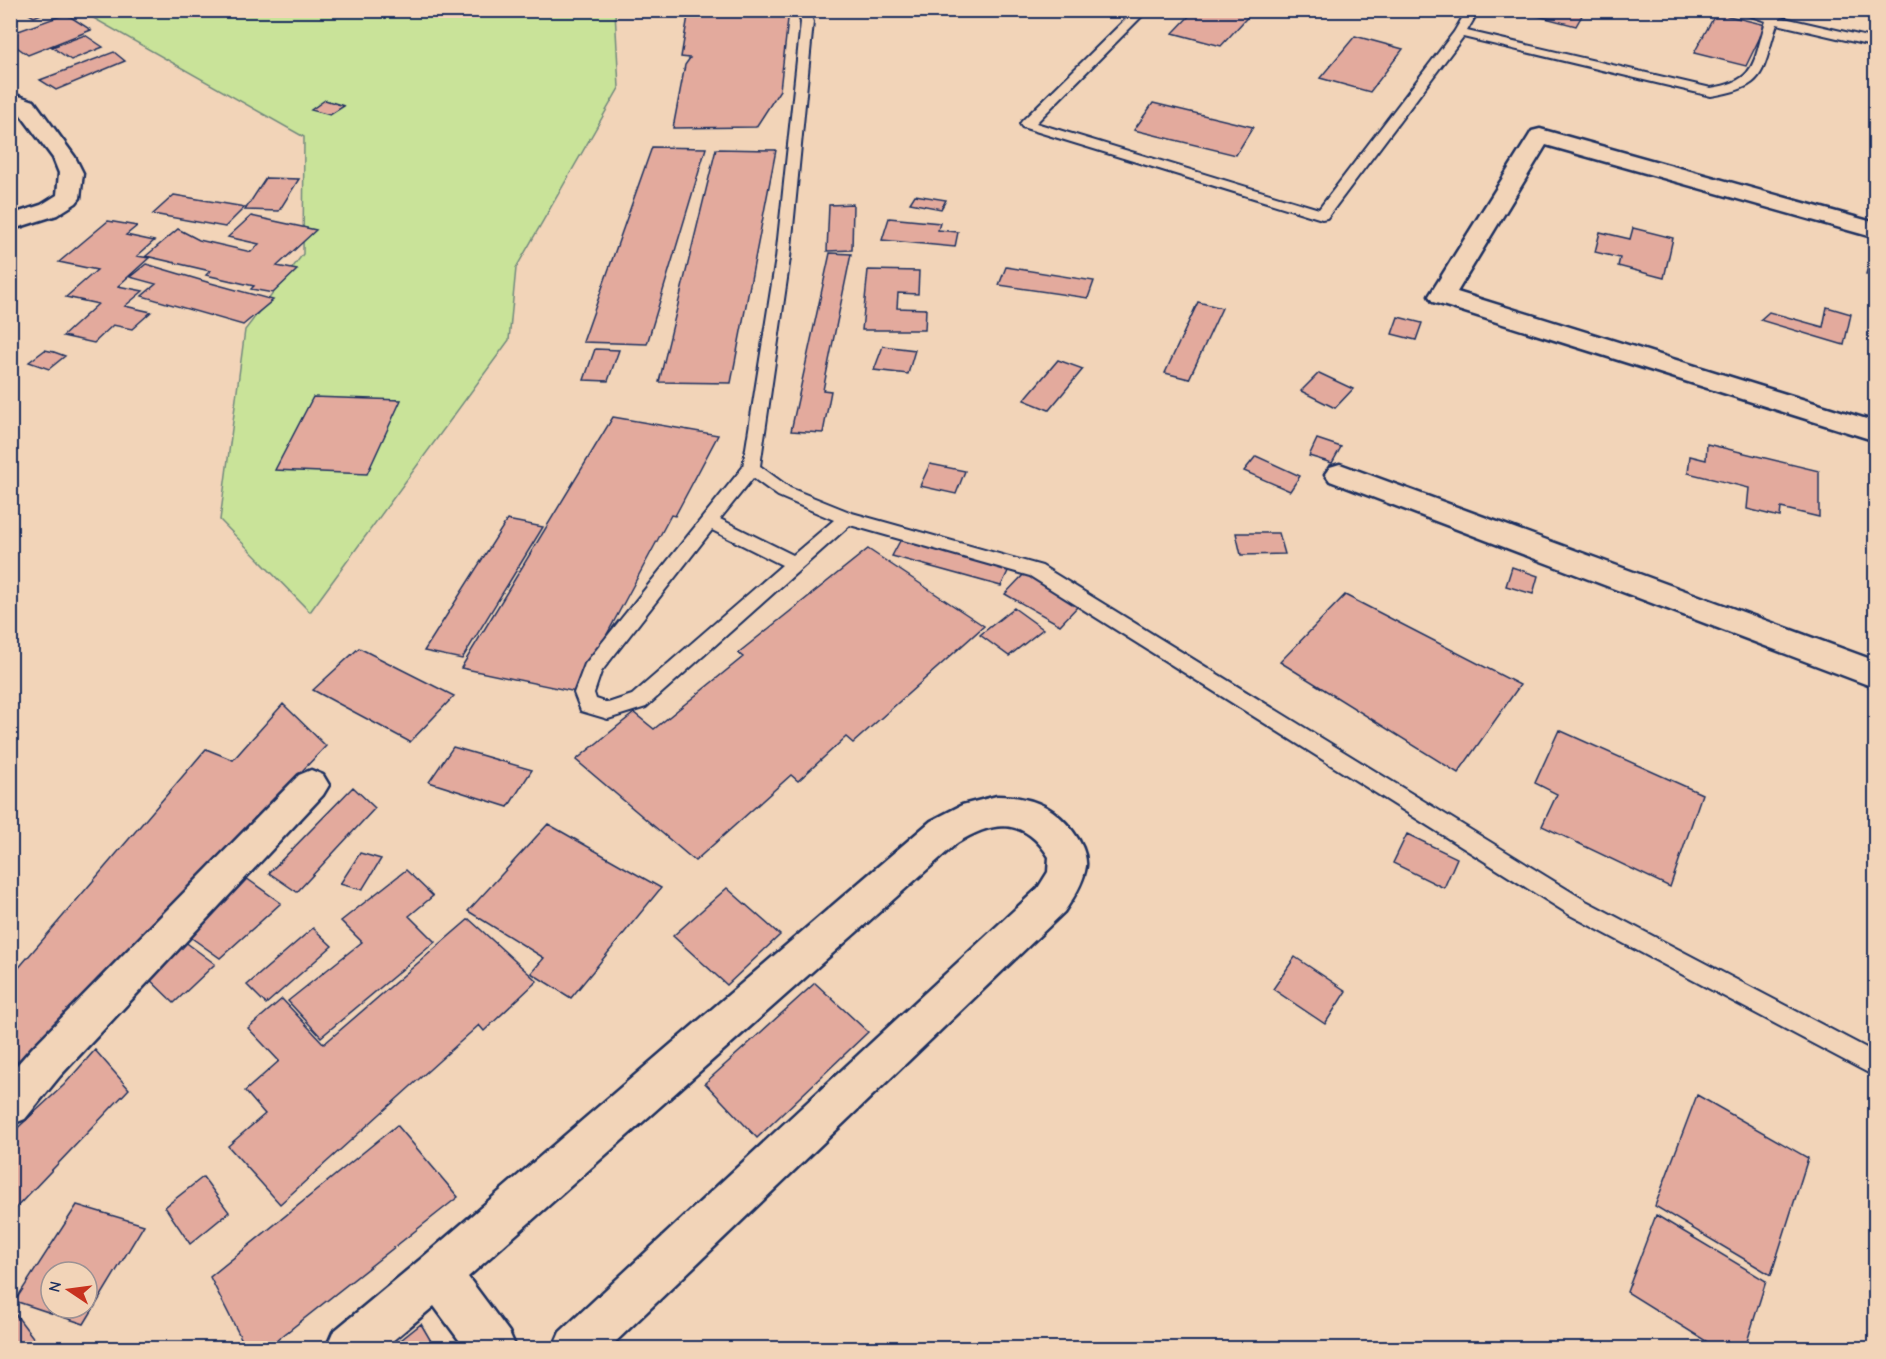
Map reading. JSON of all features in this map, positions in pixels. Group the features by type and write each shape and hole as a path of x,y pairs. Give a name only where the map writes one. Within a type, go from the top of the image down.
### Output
{"street":[{"path":"10,99 26,106 64,157 71,173 68,198 49,210 10,223"},
{"path":"1875,231 1540,136 1442,296 1875,432"},
{"path":"1340,474 1875,675"},
{"path":"10,1105 46,1062 311,785"},
{"path":"349,1348 438,1274 944,832 964,818 988,811 1011,811 1032,818 1062,843 1069,856 1067,877 1051,900 576,1348"},
{"path":"438,1274 493,1348"}],"lane":[{"path":"803,10 807,22 783,258 751,468 592,669 584,693 588,705 608,711 639,701 847,518"},
{"path":"1142,10 1027,124 1322,215 1460,33 1473,10"},
{"path":"1739,10 1776,15 1875,43"},
{"path":"1460,33 1711,92 1736,88 1754,76 1776,15"},
{"path":"751,468 784,492 847,518 1036,571 1578,908 1875,1066"},
{"path":"709,521 795,564"}],"green space":[{"path":"81,11 615,11 619,88 516,268 509,340 310,612 220,520 245,330 303,254 304,137"}],"building":[{"path":"22,10 51,10 34,17"},
{"path":"689,10 789,10 780,90 756,127 673,128 685,65 690,58 681,57"},
{"path":"1195,10 1254,10 1221,46 1173,33"},
{"path":"1528,10 1585,10 1576,26 1526,13"},
{"path":"1716,13 1766,25 1746,66 1694,53"},
{"path":"66,14 91,30 28,55 10,42 10,34"},
{"path":"85,35 103,47 71,60 52,47"},
{"path":"1355,36 1403,49 1370,92 1320,78"},
{"path":"114,52 125,61 56,90 40,80"},
{"path":"325,100 344,106 330,115 311,110"},
{"path":"1153,103 1253,127 1236,155 1134,130"},
{"path":"652,147 706,148 647,344 583,342"},
{"path":"716,149 776,150 731,383 659,382"},
{"path":"266,178 299,179 279,211 245,210"},
{"path":"174,195 245,207 225,227 153,214"},
{"path":"915,195 946,200 941,209 910,203"},
{"path":"853,204 852,250 827,251 829,205"},
{"path":"251,216 316,230 277,266 297,270 273,293 251,289 254,286 206,275 210,271 146,256 178,229 199,240 251,252 259,244 228,237"},
{"path":"889,218 940,223 938,230 958,232 955,247 882,240"},
{"path":"108,221 137,226 126,235 154,241 137,256 149,258 118,286 143,291 125,306 151,312 132,329 113,325 94,343 63,336 98,304 66,297 97,270 59,262"},
{"path":"1633,228 1673,238 1664,278 1618,266 1620,258 1595,252 1600,232 1630,239"},
{"path":"1873,250 1876,251 1876,276 1866,274"},
{"path":"830,253 851,254 823,390 831,391 823,433 791,431"},
{"path":"146,264 273,300 243,325 142,296 156,284 130,277"},
{"path":"1006,267 1094,281 1088,298 999,285"},
{"path":"868,270 919,271 918,294 898,293 897,308 926,309 925,330 862,330"},
{"path":"1198,302 1222,308 1189,379 1165,373"},
{"path":"1827,307 1851,314 1844,345 1760,320 1769,312 1823,327"},
{"path":"1398,317 1422,323 1416,340 1392,334"},
{"path":"883,346 915,350 908,374 874,370"},
{"path":"595,349 619,350 608,381 584,380"},
{"path":"45,350 65,356 49,369 29,362"},
{"path":"1058,360 1083,369 1049,410 1024,400"},
{"path":"1319,373 1353,389 1335,408 1301,391"},
{"path":"313,397 401,400 367,474 275,470"},
{"path":"613,417 718,435 675,516 671,515 576,692 461,668"},
{"path":"1317,439 1341,447 1332,463 1309,456"},
{"path":"1707,444 1819,471 1819,517 1781,508 1780,517 1747,509 1749,488 1688,473 1690,456 1706,460"},
{"path":"1256,456 1300,476 1290,491 1244,471"},
{"path":"930,464 965,471 956,494 920,486"},
{"path":"507,520 543,527 462,659 424,651"},
{"path":"1236,533 1279,533 1285,554 1241,555"},
{"path":"901,539 1010,567 1001,586 892,556"},
{"path":"868,549 984,626 853,743 846,737 798,781 791,775 695,861 576,760 634,713 654,729 743,657 738,653"},
{"path":"1512,567 1538,576 1533,594 1506,586"},
{"path":"1025,573 1079,605 1060,625 1005,594"},
{"path":"1345,595 1520,685 1458,773 1280,662"},
{"path":"1014,608 1043,629 1009,656 980,635"},
{"path":"359,648 454,696 410,742 313,690"},
{"path":"283,704 326,746 10,1076 10,978 206,749 233,760"},
{"path":"1559,730 1702,794 1670,887 1542,826 1557,794 1535,783"},
{"path":"453,747 532,770 508,807 429,782"},
{"path":"353,787 375,808 297,892 269,873"},
{"path":"548,824 661,888 571,998 531,973 544,958 468,911"},
{"path":"1407,834 1457,858 1444,888 1393,863"},
{"path":"360,853 381,859 362,890 340,884"},
{"path":"406,870 433,896 409,916 435,942 321,1037 288,1001 362,942 341,921"},
{"path":"239,873 281,903 220,958 179,929"},
{"path":"727,888 780,935 727,985 673,936"},
{"path":"469,919 537,981 484,1031 479,1025 280,1204 228,1146 265,1114 245,1091 279,1061 248,1028 282,999 324,1044"},
{"path":"313,928 332,946 266,1004 247,985"},
{"path":"180,938 215,964 174,1003 143,973"},
{"path":"1295,957 1346,991 1325,1024 1273,989"},
{"path":"815,983 868,1032 757,1138 705,1083"},
{"path":"95,1050 129,1089 10,1214 10,1135 64,1085"},
{"path":"1697,1095 1808,1158 1771,1275 1655,1206"},
{"path":"397,1125 458,1197 267,1348 246,1348 210,1277"},
{"path":"203,1177 229,1212 190,1244 165,1207"},
{"path":"77,1205 144,1225 99,1299 99,1260 41,1260"},
{"path":"1656,1215 1766,1281 1745,1348 1717,1348 1627,1292"},
{"path":"39,1264 39,1309 15,1301"},
{"path":"10,1307 41,1348 10,1348"},
{"path":"72,1320 86,1320 84,1324"},
{"path":"421,1324 435,1348 391,1348"}]}
